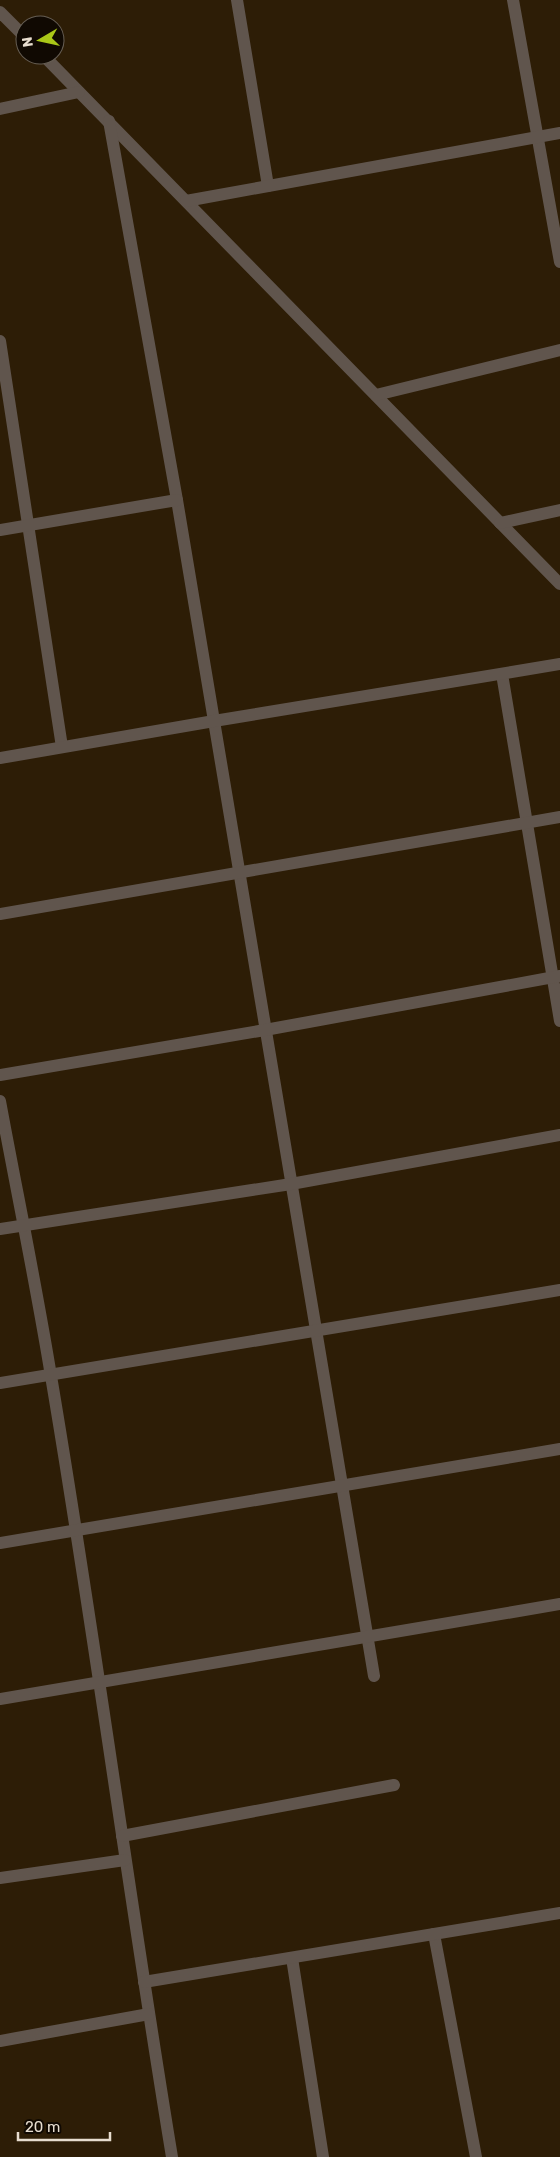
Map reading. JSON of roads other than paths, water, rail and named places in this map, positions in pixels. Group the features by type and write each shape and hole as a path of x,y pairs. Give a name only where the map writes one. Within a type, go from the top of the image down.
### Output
{"street":[{"path":"237,0 268,186"},
{"path":"514,0 560,262"},
{"path":"0,12 15,27"},
{"path":"53,65 560,584"},
{"path":"0,109 79,92"},
{"path":"109,121 177,500 374,1676"},
{"path":"186,201 560,133"},
{"path":"0,341 62,747"},
{"path":"376,395 560,350"},
{"path":"0,530 177,500"},
{"path":"500,522 560,510"},
{"path":"0,758 560,664"},
{"path":"502,674 527,823 556,976 560,1021"},
{"path":"0,914 560,817"},
{"path":"0,1076 265,1030 556,976"},
{"path":"0,1101 51,1374 172,2157"},
{"path":"0,1229 291,1184 560,1135"},
{"path":"0,1384 316,1329 560,1290"},
{"path":"0,1543 560,1449"},
{"path":"0,1699 560,1604"},
{"path":"122,1836 394,1785"},
{"path":"0,1878 125,1860"},
{"path":"144,1982 560,1913"},
{"path":"434,1934 476,2157"},
{"path":"292,1958 322,2157"},
{"path":"0,2041 149,2014"}]}
